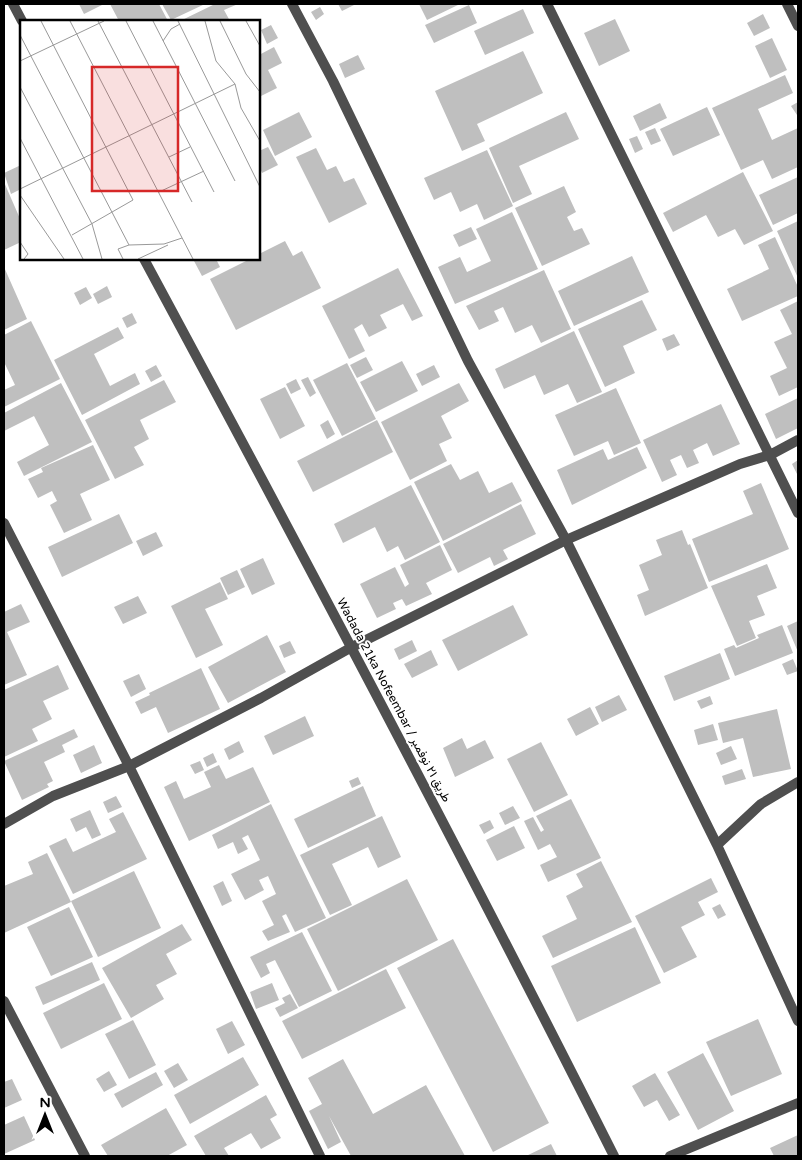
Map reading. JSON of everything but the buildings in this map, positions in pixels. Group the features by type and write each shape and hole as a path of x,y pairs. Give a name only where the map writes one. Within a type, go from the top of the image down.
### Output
{"street":[{"path":"14,4 22,20"},
{"path":"292,4 333,81 468,361 566,540 717,845 798,1021"},
{"path":"547,4 798,513"},
{"path":"787,4 798,26"},
{"name":"Wadada 21ka Nofeembar / طريق ٢١ نوفمبر","path":"145,260 482,894 614,1156"},
{"path":"4,824 53,796 129,766 261,698 352,647 566,540 740,464 770,455 798,440"},
{"path":"4,523 129,766 320,1156"},
{"path":"717,845 761,804 798,782"},
{"path":"4,1001 85,1156"},
{"path":"670,1156 798,1103"}]}
